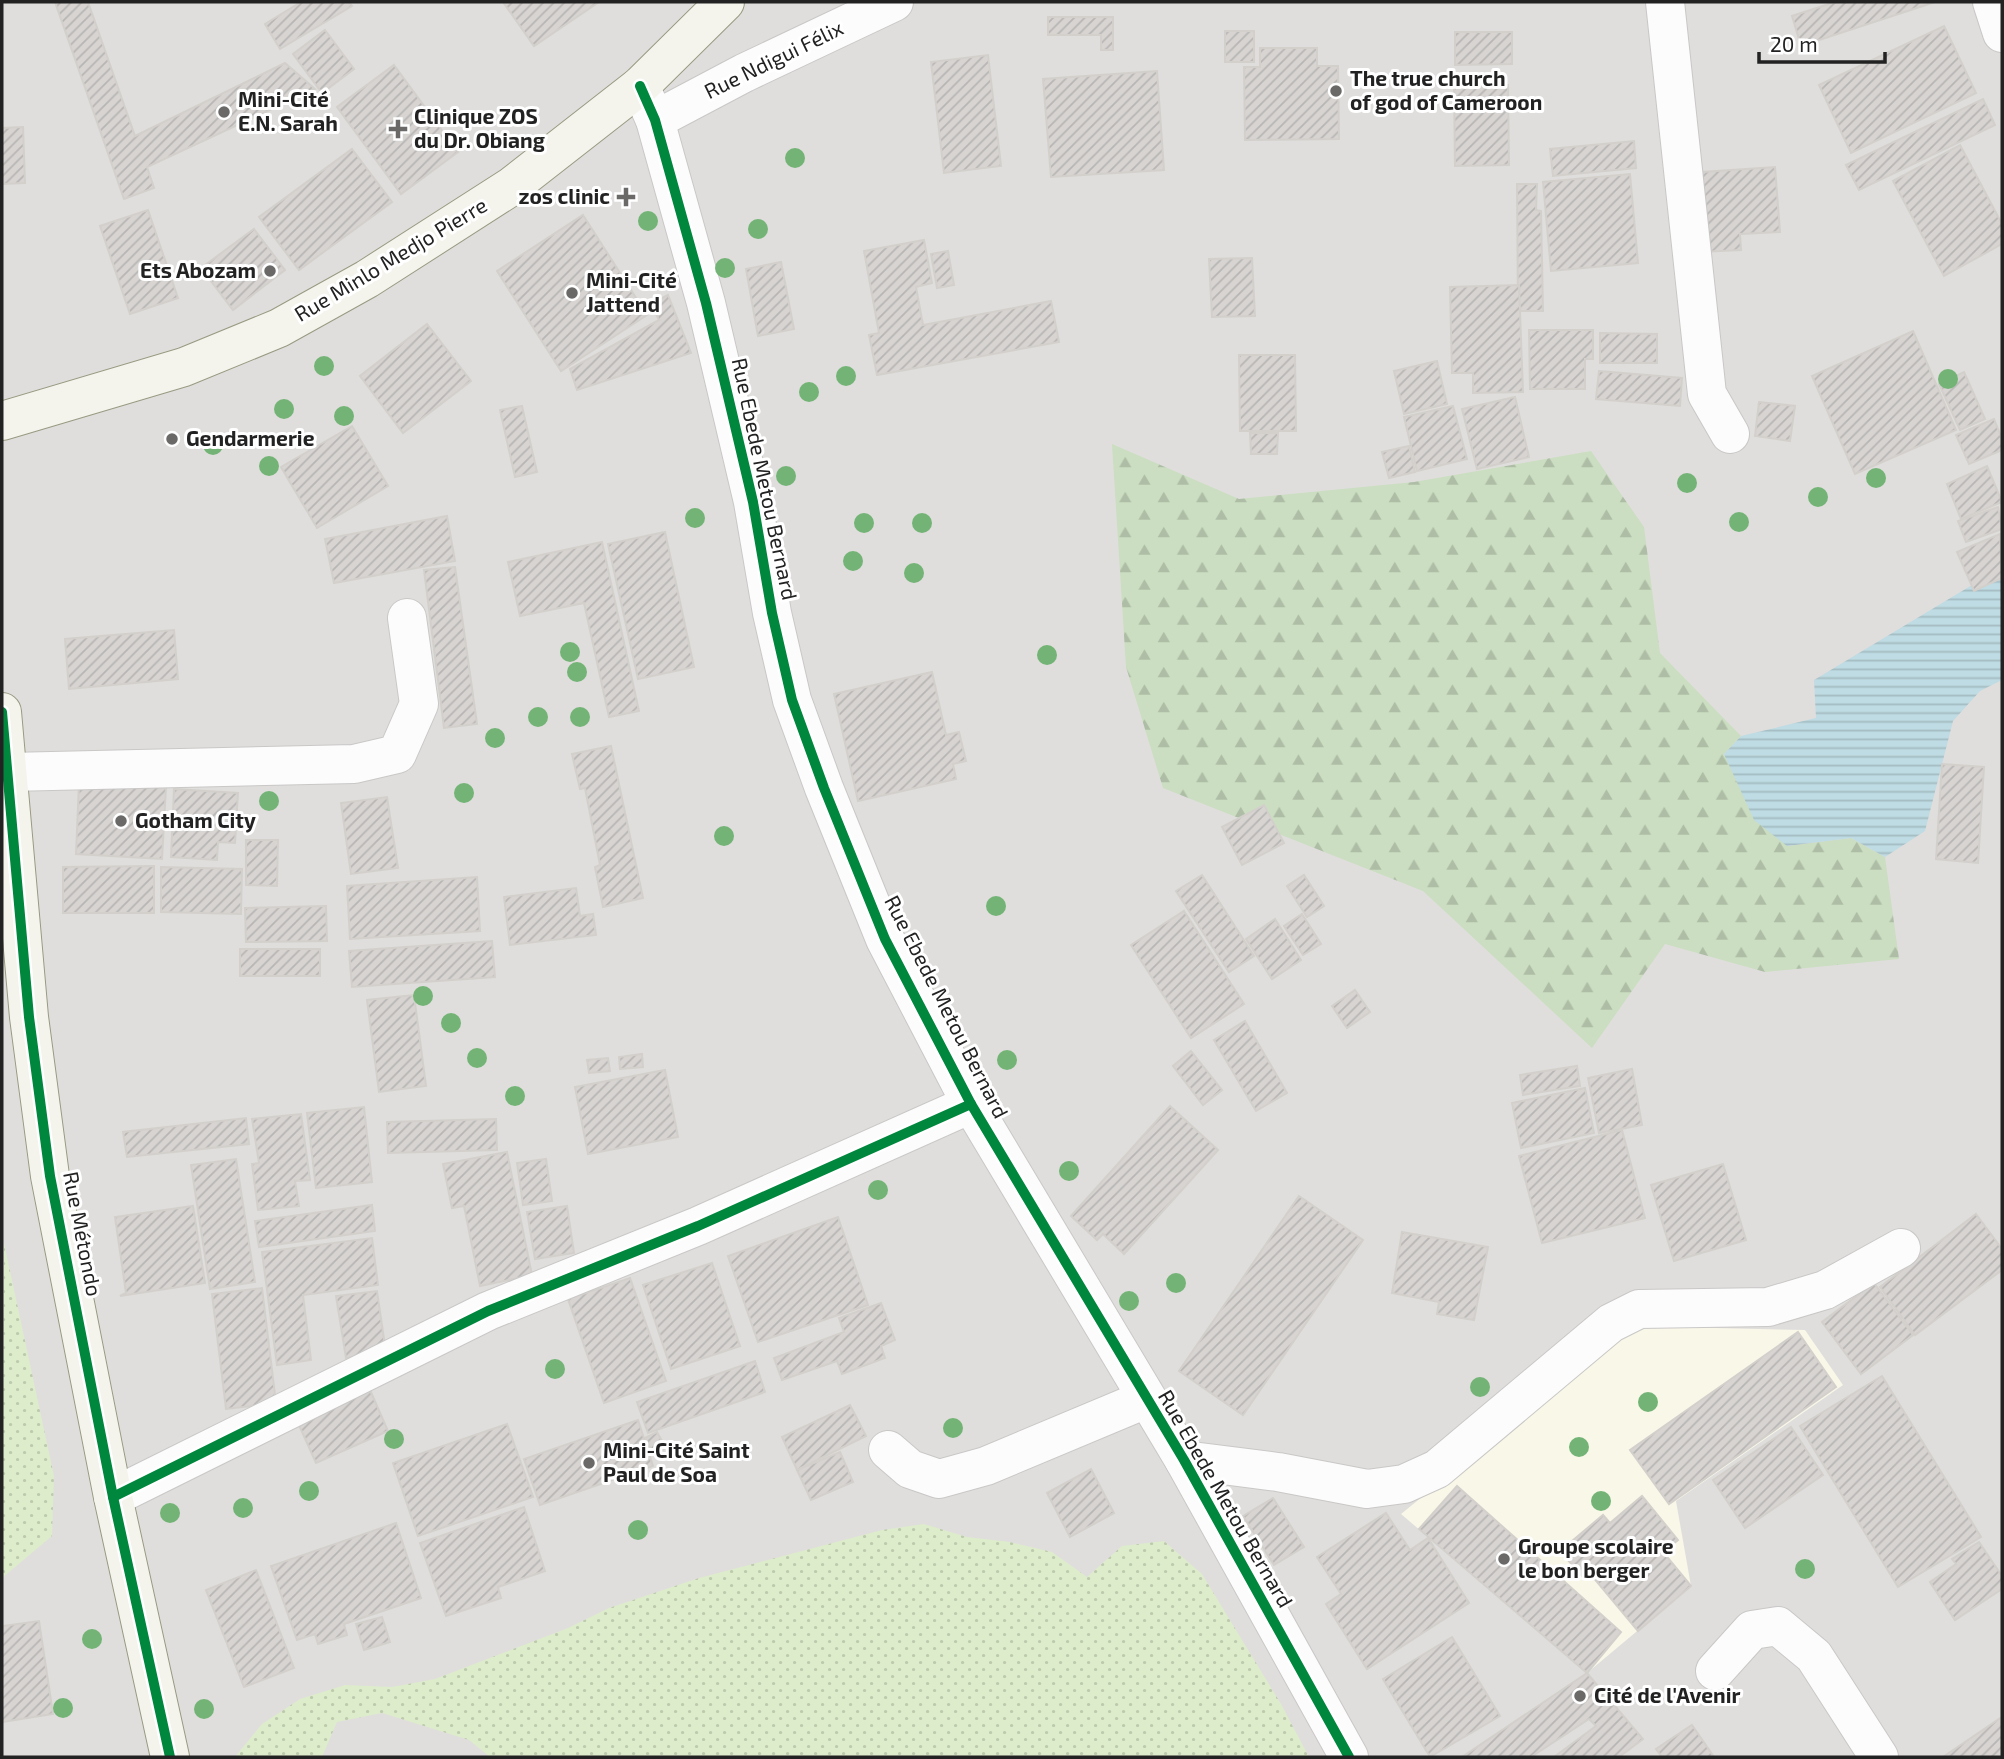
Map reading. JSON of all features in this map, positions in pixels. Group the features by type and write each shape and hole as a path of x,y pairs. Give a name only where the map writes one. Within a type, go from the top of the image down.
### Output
{"street":[{"name":"Rue Minlo Medjo Pierre","path":"2,421 184,367 279,328 367,279 648,103 725,2"},
{"name":"Rue Ndigui Félix","path":"648,103 744,73 894,2"},
{"path":"1665,2 1707,394 1730,434"},
{"path":"1992,2 2002,33"},
{"name":"Rue Ebede Metou Bernard","path":"648,103 683,213 753,502 772,613 792,700 885,939 971,1104 1184,1460 1349,1757"},
{"path":"9,772 354,764 397,754 419,704 407,618"},
{"name":"Rue Métondo","path":"2,712 29,1017 50,1175 113,1497 170,1757"},
{"path":"113,1497 488,1311 698,1226 971,1104"},
{"path":"1184,1460 1278,1472 1367,1489 1404,1484 1437,1469 1611,1323 1639,1309 1768,1307 1825,1290 1901,1248"},
{"path":"888,1450 910,1469 939,1479 986,1466 1146,1399"},
{"path":"1715,1671 1752,1630 1778,1626 1814,1656 1879,1757"}],"shaded area":[{"path":"2,2 2002,2 2002,1757 2,1757"},
{"path":"1640,1320 1716,1328 1805,1330 1843,1385 1676,1501 1691,1586 1587,1673 1401,1514"}],"green space":[{"path":"1112,444 1239,499 1414,482 1591,451 1644,527 1660,653 1741,736 1724,754 1787,846 1851,838 1885,857 1899,959 1765,972 1665,944 1592,1048 1423,891 1163,788 1126,667"},
{"path":"4,1243 54,1476 52,1536 2,1578"},
{"path":"924,1524 967,1537 1010,1542 1052,1552 1087,1577 1122,1546 1164,1541 1202,1574 1281,1704 1309,1757 490,1757 469,1740 382,1713 337,1722 322,1757 235,1757 262,1724 300,1699 345,1685 392,1687 435,1679 568,1628 609,1608 699,1578 882,1530"}],"water":[{"path":"2002,567 2002,680 1980,691 1953,721 1925,831 1885,857 1851,838 1787,846 1754,820 1724,754 1741,736 1816,718 1814,680"}],"building":[{"name":"Mini-Cité E.N. Sarah","path":"55,2 88,2 135,136 285,63 315,89 147,167 154,188 124,199"},
{"path":"301,2 349,2 352,6 280,49 265,24"},
{"path":"503,2 599,2 534,46"},
{"path":"1835,2 1935,2 1801,46 1792,16"},
{"path":"1048,17 1113,17 1113,50 1101,50 1101,35 1048,35"},
{"path":"1944,26 1976,93 1851,153 1819,85"},
{"path":"325,30 354,69 322,93 293,54"},
{"path":"1225,31 1254,31 1254,62 1225,62"},
{"path":"1455,32 1512,32 1512,64 1455,65"},
{"path":"1260,48 1317,48 1317,66 1338,66 1339,139 1245,140 1244,67 1260,67"},
{"path":"988,55 1001,166 944,173 931,62"},
{"name":"Clinique ZOS du Dr. Obiang","path":"394,65 458,152 401,194 337,107"},
{"path":"1157,71 1164,170 1051,177 1043,79"},
{"path":"1454,85 1508,85 1509,165 1455,166"},
{"path":"1983,99 1995,125 1859,190 1846,165"},
{"path":"23,127 25,183 2,184 2,128"},
{"path":"1634,141 1636,168 1553,176 1550,149"},
{"path":"1960,145 2002,224 2002,244 1944,276 1893,181"},
{"path":"352,149 392,202 299,270 259,217"},
{"path":"1775,167 1780,232 1740,234 1741,250 1700,252 1702,172"},
{"path":"1630,174 1638,263 1551,271 1543,182"},
{"path":"1517,184 1537,184 1536,210 1541,211 1543,311 1518,311"},
{"path":"148,210 178,298 130,314 100,226"},
{"name":"Mini-Cité Jattend","path":"583,215 647,315 561,371 497,271"},
{"path":"254,229 285,270 233,310 201,268"},
{"path":"924,240 932,283 916,287 923,325 1051,301 1059,342 877,375 869,335 879,333 864,251"},
{"path":"948,251 954,285 937,288 931,254"},
{"path":"1252,258 1255,316 1212,317 1209,259"},
{"path":"781,262 794,329 758,336 746,269"},
{"path":"1519,285 1523,392 1473,393 1473,373 1452,373 1450,287"},
{"path":"668,295 691,353 577,390 570,369 659,320 651,304"},
{"path":"427,324 471,381 403,433 360,376"},
{"path":"1529,330 1593,330 1593,359 1585,359 1585,389 1530,389"},
{"path":"1913,331 1956,430 1855,474 1812,376"},
{"path":"1600,333 1657,334 1657,363 1600,363"},
{"path":"1239,355 1295,355 1296,431 1240,431"},
{"path":"1437,361 1447,404 1404,414 1394,371"},
{"path":"1599,371 1682,378 1680,406 1596,399"},
{"path":"1964,372 1985,419 1960,430 1939,384"},
{"path":"1515,397 1529,457 1477,469 1462,409"},
{"path":"1759,402 1795,406 1790,441 1755,436"},
{"path":"522,406 537,472 515,477 500,410"},
{"path":"1453,406 1467,459 1417,471 1404,417"},
{"path":"1994,419 2002,439 2002,450 1969,464 1956,435"},
{"path":"352,426 388,486 317,528 281,467"},
{"path":"1250,433 1278,433 1277,454 1251,454"},
{"path":"1409,446 1415,472 1389,478 1382,452"},
{"path":"1987,466 2002,502 1961,519 1947,484"},
{"path":"1998,507 2002,529 1966,542 1958,521"},
{"path":"447,516 455,561 334,583 325,539"},
{"path":"665,532 694,667 638,679 608,544"},
{"path":"2000,534 2002,578 1974,591 1957,552"},
{"path":"602,542 639,711 609,717 584,603 520,616 508,562"},
{"path":"455,567 477,724 444,728 424,570"},
{"path":"174,630 178,679 69,689 65,639"},
{"path":"932,672 946,735 959,732 966,761 953,764 956,779 858,801 834,694"},
{"path":"611,746 643,898 603,907 595,867 600,865 585,788 580,789 572,754"},
{"path":"1942,764 1984,767 1978,863 1936,859"},
{"name":"Gotham City","path":"79,783 166,787 162,859 76,854"},
{"path":"174,789 238,793 235,843 218,842 217,860 171,857"},
{"path":"387,797 398,868 351,874 341,803"},
{"path":"1264,805 1284,843 1242,865 1222,827"},
{"path":"246,840 278,840 277,886 246,885"},
{"path":"154,866 154,913 63,913 63,867"},
{"path":"161,867 242,869 241,914 161,912"},
{"path":"1202,875 1254,956 1229,972 1176,891"},
{"path":"1304,875 1324,906 1307,917 1287,886"},
{"path":"477,877 480,931 350,939 347,886"},
{"path":"576,888 580,916 593,914 596,935 510,945 504,897"},
{"path":"326,906 327,941 246,942 245,908"},
{"path":"1184,911 1244,1004 1191,1038 1131,945"},
{"path":"1302,914 1321,944 1303,955 1284,926"},
{"path":"1275,919 1301,960 1272,979 1246,939"},
{"path":"492,941 495,977 352,987 349,951"},
{"path":"240,949 320,949 320,976 240,976"},
{"path":"1355,990 1370,1012 1347,1028 1332,1006"},
{"path":"414,995 426,1086 379,1092 367,1000"},
{"path":"1245,1021 1287,1093 1256,1111 1214,1040"},
{"path":"1191,1051 1222,1090 1203,1105 1173,1066"},
{"path":"642,1054 643,1067 620,1069 619,1057"},
{"path":"608,1058 610,1071 589,1073 587,1060"},
{"path":"1577,1066 1580,1086 1523,1095 1520,1075"},
{"path":"1632,1069 1642,1125 1599,1133 1588,1078"},
{"path":"665,1070 678,1137 588,1154 575,1087"},
{"path":"1585,1088 1594,1133 1521,1148 1512,1103"},
{"path":"1170,1106 1218,1150 1124,1254 1103,1234 1097,1240 1071,1216"},
{"path":"364,1107 372,1182 316,1188 307,1113"},
{"path":"301,1114 310,1180 295,1181 299,1206 258,1210 252,1164 259,1163 252,1119"},
{"path":"246,1118 249,1144 127,1157 123,1132"},
{"path":"496,1119 497,1150 388,1153 387,1122"},
{"path":"1622,1130 1645,1218 1542,1243 1519,1156"},
{"path":"507,1152 532,1275 480,1286 464,1206 452,1208 443,1164"},
{"path":"236,1159 255,1282 210,1289 191,1165"},
{"path":"546,1159 552,1201 523,1205 517,1163"},
{"path":"1723,1164 1746,1240 1674,1261 1651,1185"},
{"path":"1299,1196 1363,1240 1243,1415 1179,1371"},
{"path":"372,1205 375,1231 259,1247 255,1221"},
{"path":"193,1206 205,1283 120,1296 126,1293 115,1217"},
{"path":"567,1206 574,1253 535,1259 527,1212"},
{"path":"1976,1214 2002,1249 2002,1270 1915,1335 1880,1287"},
{"path":"838,1217 868,1305 758,1342 728,1256"},
{"path":"1402,1232 1488,1247 1474,1320 1437,1314 1439,1302 1392,1293"},
{"path":"372,1238 378,1285 303,1295 311,1360 277,1365 262,1252"},
{"path":"712,1263 740,1346 671,1369 643,1285"},
{"path":"630,1278 666,1381 604,1403 568,1299"},
{"path":"1874,1283 1913,1335 1861,1374 1822,1322"},
{"path":"262,1288 276,1403 226,1409 212,1294"},
{"path":"377,1291 386,1353 346,1358 336,1296"},
{"path":"881,1303 895,1340 881,1346 885,1358 842,1374 837,1361 782,1380 774,1358 844,1332 839,1318"},
{"path":"1798,1332 1836,1387 1669,1504 1630,1450"},
{"path":"755,1361 765,1392 648,1433 637,1402"},
{"path":"1882,1376 1981,1537 1898,1587 1800,1426"},
{"path":"370,1390 388,1431 316,1463 298,1423"},
{"path":"850,1405 866,1436 797,1470 782,1437"},
{"name":"Mini-Cité Saint Paul de Soa","path":"638,1420 653,1466 540,1505 524,1459"},
{"path":"507,1424 533,1497 418,1536 393,1463"},
{"path":"1791,1427 1823,1475 1745,1528 1713,1480"},
{"path":"657,1432 666,1448 654,1454 645,1438"},
{"path":"840,1452 853,1482 811,1500 797,1470"},
{"path":"1091,1469 1114,1513 1070,1537 1047,1493"},
{"path":"1457,1486 1621,1632 1587,1673 1419,1529"},
{"path":"1642,1496 1678,1540 1663,1552 1691,1586 1638,1631 1588,1571 1582,1576 1560,1551 1603,1515 1610,1523"},
{"path":"1273,1498 1304,1547 1274,1565 1243,1516"},
{"path":"524,1507 545,1571 498,1587 501,1598 446,1616 420,1543"},
{"path":"1386,1513 1410,1550 1428,1538 1469,1603 1367,1669 1326,1604 1341,1594 1317,1557"},
{"path":"396,1523 421,1598 344,1624 347,1635 318,1644 315,1634 297,1640 271,1566"},
{"path":"1979,1542 2002,1576 2002,1589 1955,1620 1930,1582 1956,1564 1952,1559"},
{"path":"256,1570 294,1668 244,1687 206,1590"},
{"path":"382,1617 390,1642 364,1650 356,1624"},
{"path":"39,1621 53,1714 2,1722 2,1626"},
{"path":"1452,1637 1500,1716 1430,1757 1383,1679"},
{"name":"Cité de l'Avenir","path":"1587,1673 1643,1739 1619,1757 1554,1757 1596,1726 1589,1719 1531,1757 1462,1757"},
{"path":"2002,1717 2002,1757 1943,1757"},
{"path":"1692,1725 1714,1757 1662,1757 1656,1749"}],"cycle path":[{"path":"640,86 655,120 706,303 753,502 772,613 792,700 885,939 971,1104 1184,1460 1349,1757"},
{"path":"2,712 29,1017 50,1176 113,1497 170,1757"},
{"path":"113,1497 488,1311 698,1226 971,1104"}],"place":[{"name":"The true church of god of Cameroon","path":"1336,91"},
{"name":"Mini-Cité E.N. Sarah","path":"224,112"},
{"name":"Clinique ZOS du Dr. Obiang","path":"398,129"},
{"name":"zos clinic","path":"626,197"},
{"name":"Ets Abozam","path":"270,271"},
{"name":"Mini-Cité Jattend","path":"572,293"},
{"name":"Gendarmerie","path":"172,439"},
{"name":"Gotham City","path":"121,821"},
{"name":"Mini-Cité Saint Paul de Soa","path":"589,1463"},
{"name":"Groupe scolaire le bon berger","path":"1504,1559"},
{"name":"Cité de l'Avenir","path":"1580,1696"}]}
